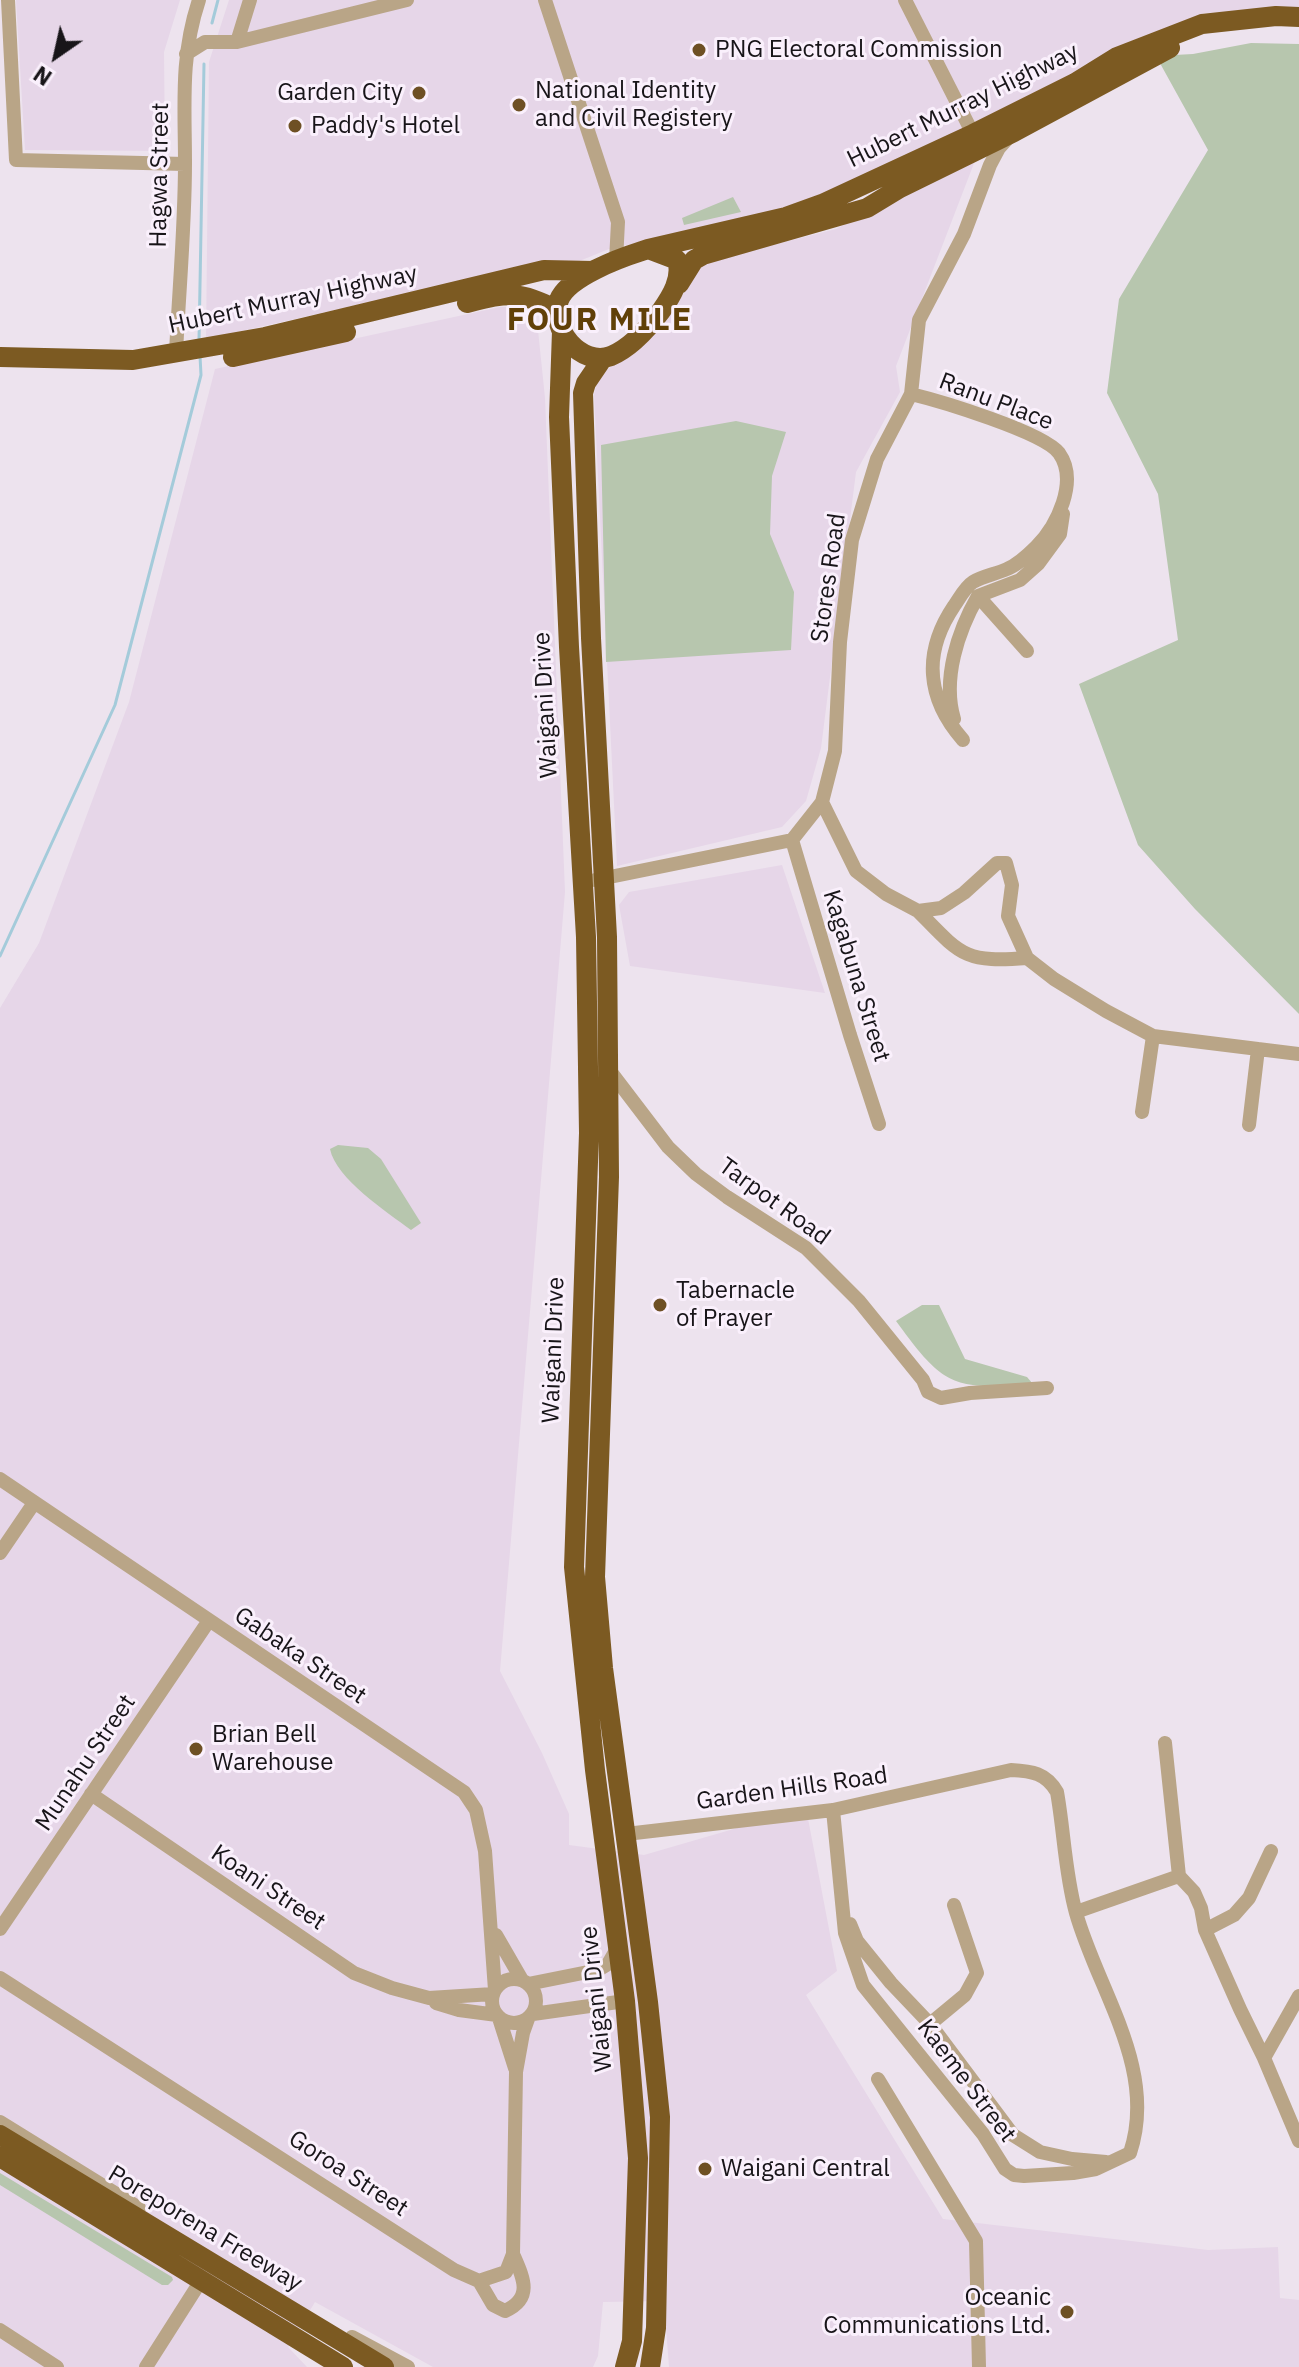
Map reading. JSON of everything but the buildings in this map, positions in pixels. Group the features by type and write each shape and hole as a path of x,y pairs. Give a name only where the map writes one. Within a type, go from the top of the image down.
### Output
{"highway":[{"name":"Hubert Murray Highway","path":"645,250 786,217 822,204 973,134 1075,83 1117,57 1182,31 1202,24 1276,16 1299,17"},
{"name":"Hubert Murray Highway","path":"672,295 694,260 703,255 867,208 1178,43 1216,33 1274,27 1299,28"},
{"path":"645,250 677,260 679,268 672,295 655,319 629,345 603,358 582,353 571,345 562,331 558,310 560,299 572,283 645,250"},
{"name":"Hubert Murray Highway","path":"216,353 544,270 593,271"},
{"name":"Hubert Murray Highway","path":"0,357 133,360 264,351 512,293 533,298 558,310"},
{"name":"Waigani Drive","path":"562,331 559,417 583,882 589,1133 574,1567 595,1770 625,2001 638,2158 632,2341 625,2367"},
{"name":"Hubert Murray Highway","path":"0,371 124,373 185,357"},
{"name":"Waigani Drive","path":"603,358 586,383 583,412 591,638 606,878 609,1177 595,1577 603,1668 660,2117 656,2328 650,2367"},
{"path":"585,1231 593,1217 594,1112 608,1108"},
{"path":"582,1644 595,1644 589,1561 595,1546"},
{"path":"595,1770 601,1751 591,1671 597,1667 603,1668"},
{"path":"625,2001 634,2000 640,1994 631,1915 635,1903"},
{"name":"Poreporena Freeway","path":"0,2135 286,2303 384,2367"},
{"name":"Poreporena Freeway","path":"0,2157 343,2367"},
{"path":"286,2303 318,2318"},
{"path":"656,2328 660,2367"},
{"path":"314,2351 330,2367"}],"street":[{"path":"8,0 6,78 16,160 185,164"},
{"name":"Hagwa Street","path":"185,357 183,100 186,54 199,0"},
{"path":"237,42 250,0"},
{"path":"186,54 212,42 237,42 407,0"},
{"path":"545,0 618,222 631,242 645,250"},
{"path":"905,0 973,134"},
{"name":"Stores Road","path":"792,840 822,802 835,751 840,642 852,540 877,459 911,394 919,320 964,234 990,165 999,148 1014,132"},
{"path":"616,261 618,222"},
{"name":"Ranu Place","path":"911,394 951,404 1047,442 1060,454 1065,474 1060,534 1038,564 1020,580 978,596"},
{"path":"1027,651 978,596 962,623 953,661 950,705 960,738 948,723 931,670 936,638 970,583 1010,568 1019,561 1049,532 1064,504"},
{"path":"822,802 856,871 886,894 918,911 965,954 990,961 1027,958"},
{"path":"583,882 792,840"},
{"name":"Kagabuna Street","path":"792,840 879,1124"},
{"path":"918,911 941,908 964,893 997,863 1006,863 1012,885 1008,916 1027,958 1106,1011 1153,1036 1299,1054"},
{"path":"1142,1112 1153,1036"},
{"path":"1249,1125 1258,1049"},
{"name":"Tarpot Road","path":"607,1067 668,1147 696,1174 806,1248 859,1301 923,1380 928,1392 941,1398 1047,1388"},
{"name":"Gabaka Street","path":"0,1479 464,1792 476,1810 480,1824 491,1923 494,1992"},
{"path":"0,1553 34,1503"},
{"name":"Munahu Street","path":"0,1929 208,1622"},
{"path":"1165,1743 1179,1876 1198,1900 1205,1930 1299,2141"},
{"name":"Garden Hills Road","path":"626,1834 833,1810 1011,1770 1039,1773 1050,1781 1057,1792 1076,1912"},
{"name":"Koani Street","path":"91,1794 354,1973 442,2005 498,2016"},
{"name":"Kaeme Street","path":"833,1810 845,1933 863,1985 983,2134 1005,2169 1014,2175 1059,2174 1096,2169 1111,2162"},
{"path":"1205,1930 1234,1915 1249,1898 1271,1851"},
{"path":"844,1913 857,1941 930,2024 1013,2135 1040,2152 1072,2159 1111,2162 1130,2153 1133,2143 1136,2108 1133,2069 1127,2042 1076,1912 1179,1876"},
{"path":"930,2024 965,1995 977,1973 954,1905"},
{"name":"Gabaka Street","path":"491,1923 509,1962 525,1982"},
{"path":"516,2072 493,2007 494,1992 506,1980 525,1982 598,1970 608,1964 618,1947"},
{"name":"Goroa Street","path":"0,1978 454,2270 479,2281"},
{"path":"513,2254 524,2281 523,2295 516,2306 505,2311 493,2305 479,2281 506,2272 513,2254 516,2072 523,2033 536,2008 536,1995 525,1982"},
{"name":"Koani Street","path":"429,1998 494,1992"},
{"path":"1264,2058 1299,1996"},
{"path":"498,2016 514,2024 530,2017 625,2001"},
{"path":"878,2079 976,2241 979,2367"},
{"path":"0,2122 286,2303"},
{"path":"146,2367 202,2279"},
{"path":"318,2318 408,2367"},
{"path":"0,2330 57,2367"}],"shaded area":[{"path":"16,0 180,0 164,52 165,151 25,150"},
{"path":"229,0 902,0 969,135 792,209 609,249 572,264 433,288 206,339 209,62"},
{"path":"908,0 1299,0 1299,10 1204,13 1145,39 972,127"},
{"path":"976,158 896,366 900,392 856,472 821,748 806,801 782,827 617,866 594,395 598,376 637,348 697,264 836,229"},
{"path":"500,307 522,307 538,330 545,398 565,892 500,1671 569,1814 569,1845 644,1855 806,1808 837,1971 806,1995 943,2219 1208,2250 1278,2247 1280,2298 1299,2300 1299,2367 669,2367 664,2301 603,2302 598,2356 593,2367 433,2367 315,2302 288,2347 307,2367 0,2367 0,1008 39,943 129,702 215,369"},
{"path":"782,865 825,993 630,966 619,905 629,892"}],"green space":[{"path":"1251,43 1299,44 1299,1014 1195,909 1138,845 1079,684 1178,640 1158,494 1107,393 1119,299 1208,150 1156,56 1193,54"},
{"path":"733,197 741,212 684,225 682,218"},
{"path":"736,421 786,432 772,476 770,534 794,592 791,650 606,662 601,445"},
{"path":"338,1145 368,1148 381,1159 421,1223 411,1230 352,1183 334,1160 330,1149"},
{"path":"922,1305 939,1305 965,1359 1027,1377 1033,1384 967,1384 939,1372 896,1321"},
{"path":"0,2173 173,2280 168,2285 162,2285 0,2185"}],"waterway":[{"path":"212,23 218,0"},
{"path":"199,340 204,64"},
{"path":"0,956 115,705 201,375 200,356"}],"place":[{"name":"PNG Electoral Commission","path":"699,50"},
{"name":"Garden City","path":"419,93"},
{"name":"National Identity and Civil Registery","path":"519,105"},
{"name":"Paddy's Hotel","path":"295,126"},
{"name":"Tabernacle of Prayer","path":"660,1305"},
{"name":"Brian Bell Warehouse","path":"196,1749"},
{"name":"Waigani Central","path":"705,2169"},
{"name":"Oceanic Communications Ltd.","path":"1067,2312"}],"district":[{"name":"FOUR MILE","path":"600,321"}]}
